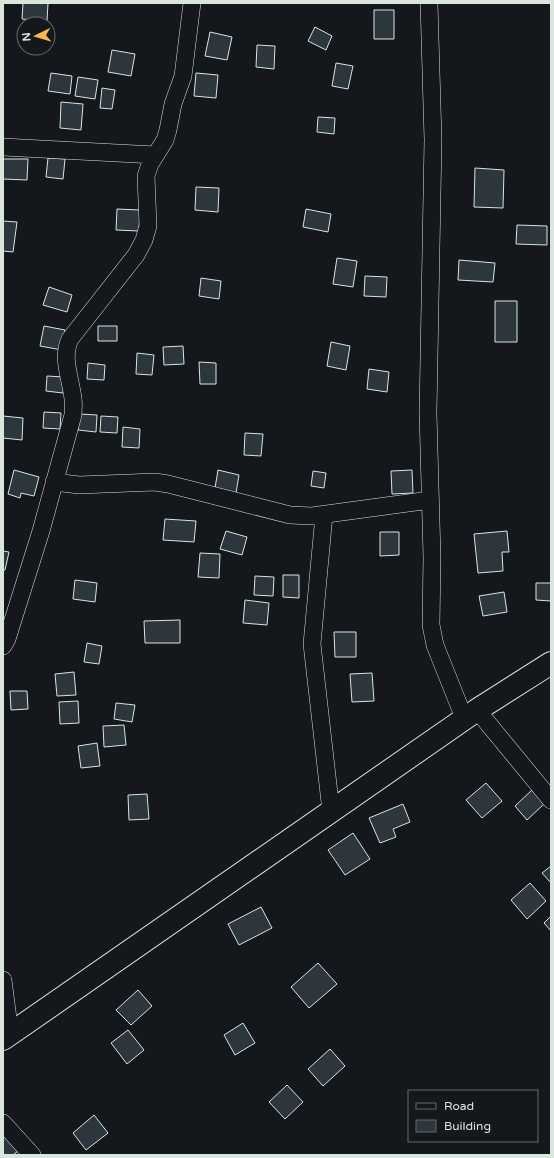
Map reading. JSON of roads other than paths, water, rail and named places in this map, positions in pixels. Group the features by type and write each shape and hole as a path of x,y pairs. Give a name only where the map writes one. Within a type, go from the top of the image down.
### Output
{"street":[{"path":"3,646 7,639 41,531 73,415 73,399 66,354 67,346 70,339 136,255 144,240 148,226 146,176 150,164 165,140 173,104 183,76 192,3"},
{"path":"429,3 433,140 428,414 432,557 431,625 435,645 470,714 551,800"},
{"path":"3,147 155,155"},
{"path":"54,482 79,485 155,482 168,484 290,516 324,515 430,500"},
{"path":"324,515 312,644 331,811"},
{"path":"6,1036 470,714 551,663"},
{"path":"3,980 6,1036"},
{"path":"3,1123 32,1155"}]}
